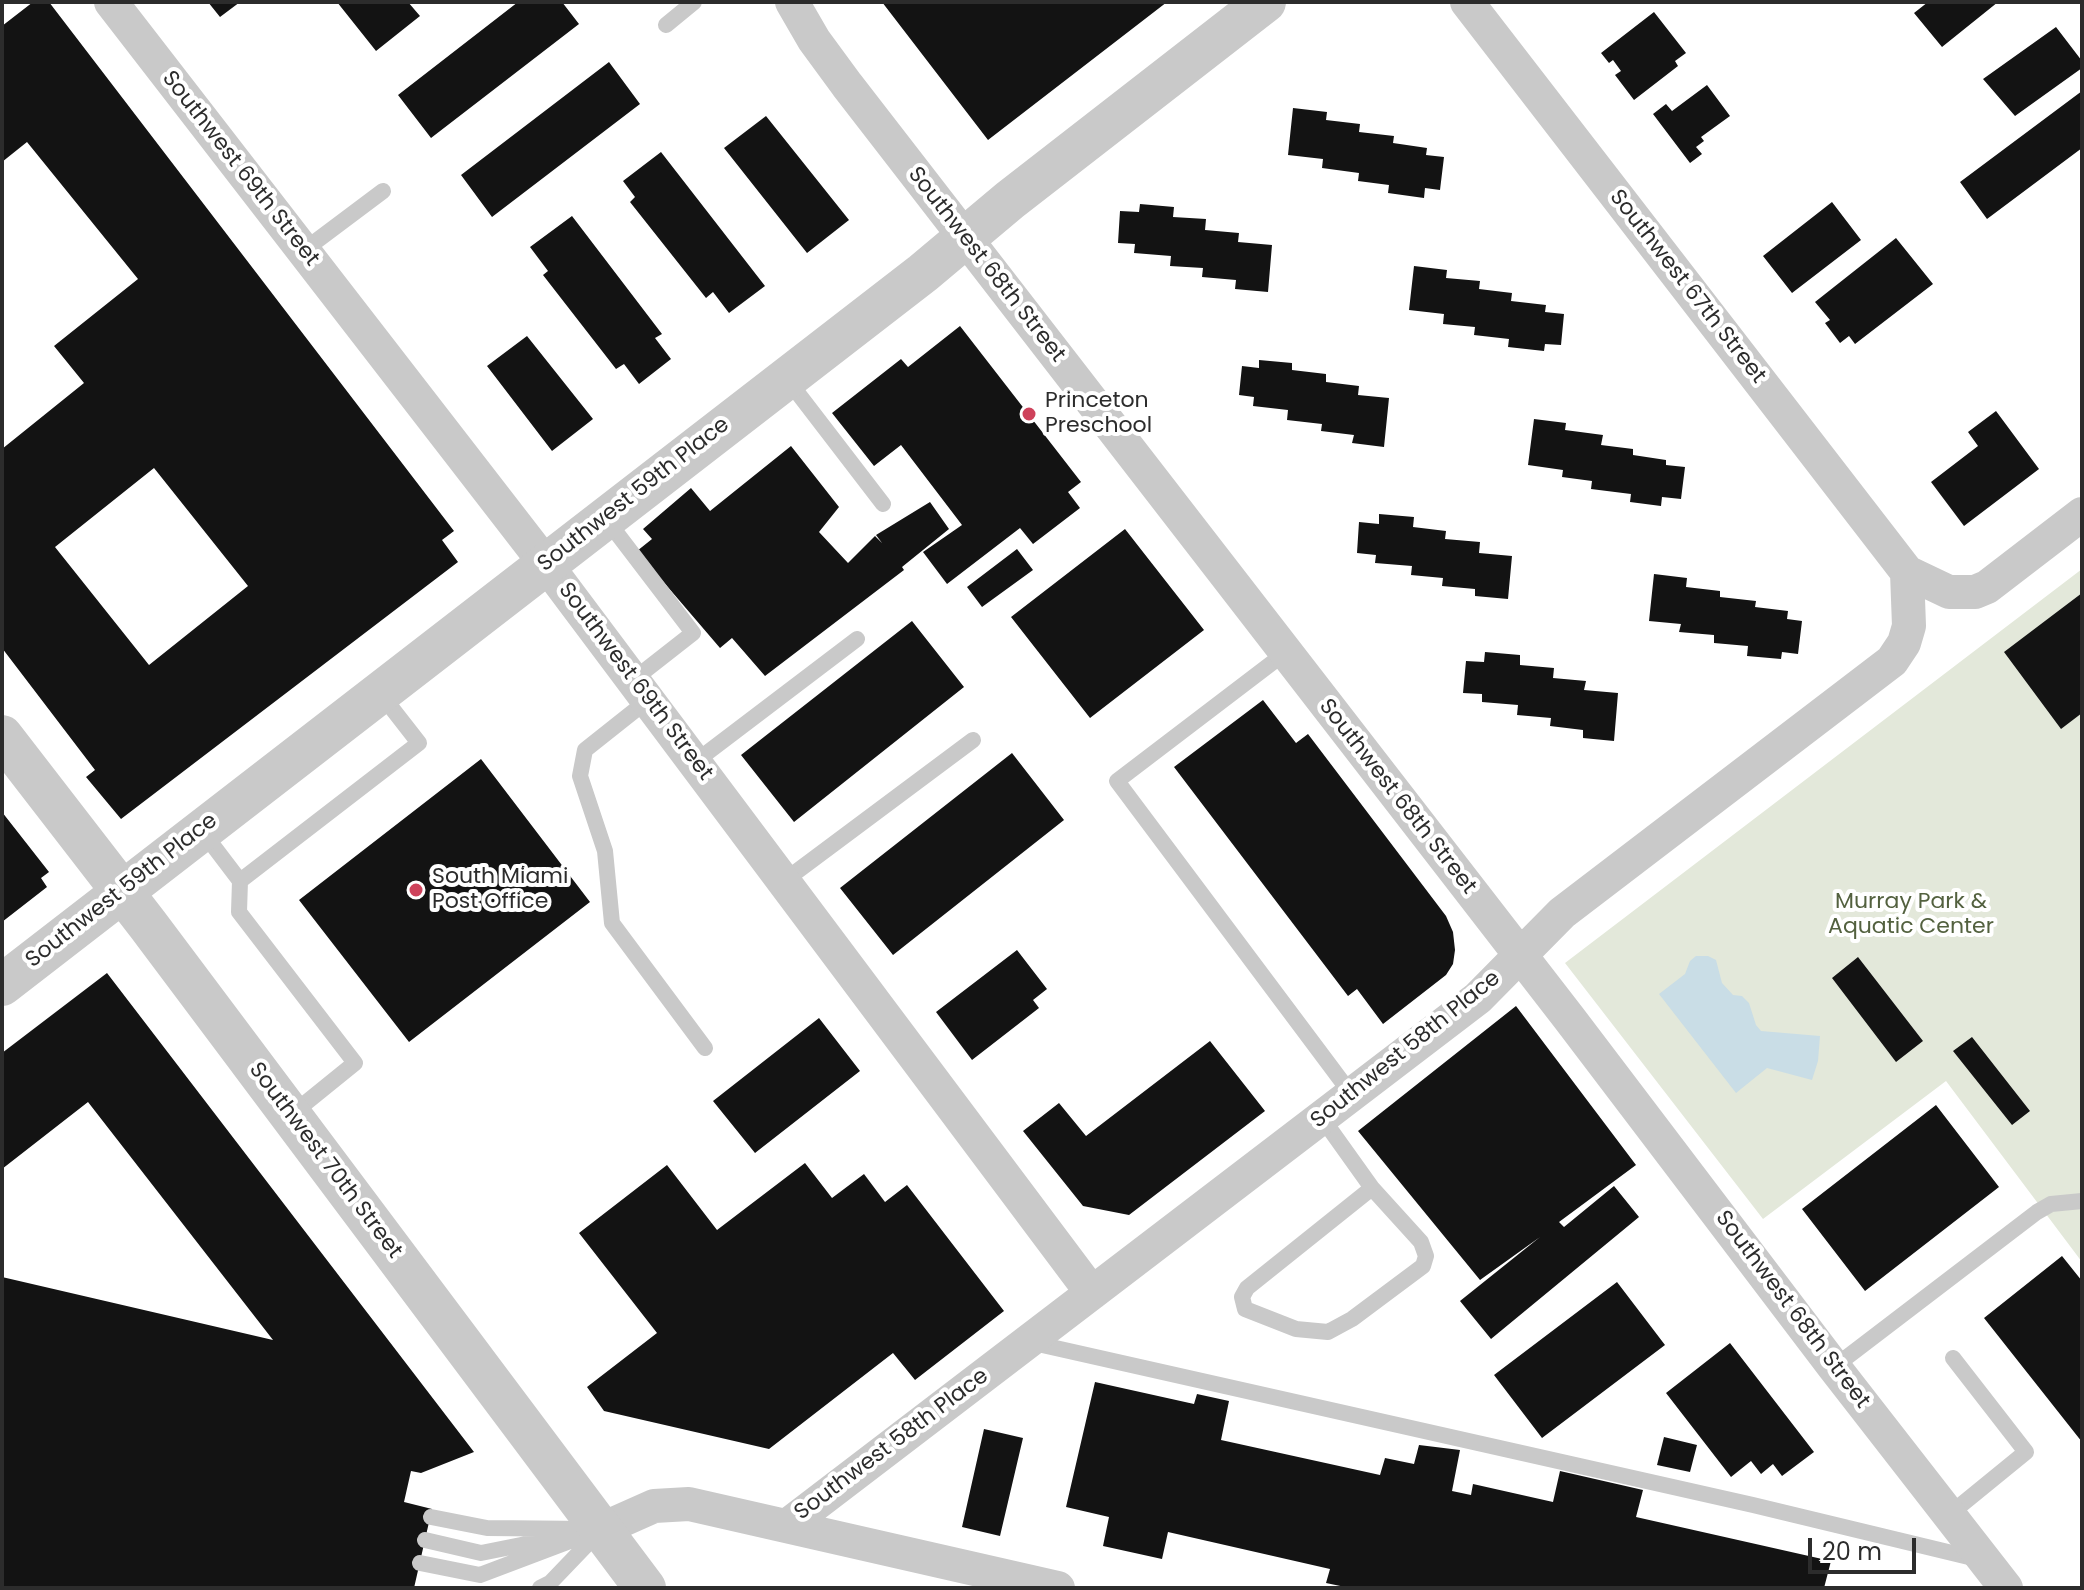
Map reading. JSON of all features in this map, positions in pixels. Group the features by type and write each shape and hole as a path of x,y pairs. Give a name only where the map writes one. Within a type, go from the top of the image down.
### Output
{"street":[{"name":"Southwest 69th Street","path":"111,2 545,563 1092,1293"},
{"name":"Southwest 68th Street","path":"792,2 830,63 2006,1588"},
{"name":"Southwest 59th Place","path":"2,985 923,273 1265,2"},
{"name":"Southwest 67th Street","path":"1467,2 1907,572"},
{"path":"1907,572 1949,592 1975,592 1987,587 2082,514"},
{"name":"Southwest 58th Place","path":"788,1525 1478,998 1562,913 1892,661 1904,643 1909,626 1907,572"},
{"name":"Southwest 70th Street","path":"2,736 122,891 645,1588"},
{"path":"600,1530 665,1504 689,1504 1058,1588"}],"lane":[{"path":"666,25 694,2"},
{"path":"303,251 383,191"},
{"path":"786,378 883,504"},
{"path":"605,517 693,633 585,750 580,776 605,851 612,923 705,1048"},
{"path":"695,762 857,639"},
{"path":"1285,653 1117,781 1352,1095"},
{"path":"240,881 419,743 379,692"},
{"path":"784,881 973,740"},
{"path":"201,829 240,881 239,912 355,1063 290,1115"},
{"path":"1322,1118 1372,1188 1421,1242 1426,1256 1423,1266 1352,1319 1328,1332 1296,1329 1245,1309 1242,1297 1247,1288 1372,1188"},
{"path":"1834,1367 2037,1212 2051,1204 2082,1201"},
{"path":"1027,1342 1738,1501 1986,1561"},
{"path":"1950,1514 2026,1452 1953,1358"},
{"path":"431,1517 487,1528 600,1530"},
{"path":"425,1540 481,1553 600,1530"},
{"path":"420,1563 480,1575 600,1530"},
{"path":"540,1588 550,1583 600,1530"}],"green space":[{"name":"Murray Park & Aquatic Center","path":"2082,569 2082,1262 1946,1081 1763,1219 1565,963"}],"water":[{"path":"1696,956 1716,960 1722,983 1733,995 1742,996 1749,1003 1761,1031 1820,1036 1818,1061 1812,1080 1767,1068 1736,1093 1659,994 1685,974 1690,961"}],"building":[{"path":"33,2 49,2 454,531 442,540 458,562 121,819 86,777 95,770 2,648 2,449 84,383 54,346 138,279 27,142 2,162 2,26","holes":["154,468 248,586 149,665 55,547"]},
{"path":"208,2 240,2 220,17"},
{"path":"337,2 408,2 420,16 376,51"},
{"path":"518,2 562,2 579,24 431,138 398,95"},
{"path":"882,2 1167,2 988,140"},
{"path":"1928,2 1998,2 1942,47 1914,13"},
{"path":"1654,12 1686,53 1675,61 1678,66 1634,100 1615,75 1621,71 1613,60 1609,63 1601,53"},
{"path":"2056,27 2082,61 2082,68 2015,116 1983,79"},
{"path":"609,62 640,104 492,217 461,175"},
{"path":"1707,85 1730,116 1701,137 1704,141 1696,147 1702,154 1690,163 1653,114 1666,104 1672,111"},
{"path":"2082,91 2082,148 1987,219 1960,182"},
{"path":"1293,108 1327,112 1326,120 1360,124 1359,132 1394,136 1393,143 1427,148 1426,155 1444,157 1440,190 1425,188 1424,198 1388,193 1389,185 1358,181 1359,173 1322,168 1323,159 1288,155"},
{"path":"766,116 849,220 807,253 724,148"},
{"path":"661,152 765,286 729,313 713,292 706,298 630,202 635,197 623,181"},
{"path":"1832,202 1861,240 1792,293 1763,256"},
{"path":"1140,204 1174,207 1173,217 1206,219 1205,230 1239,233 1238,242 1272,245 1268,292 1235,289 1236,280 1202,277 1203,268 1170,266 1171,256 1134,253 1135,244 1118,243 1120,211 1139,212"},
{"path":"572,216 662,334 655,338 671,359 639,384 624,364 616,369 543,275 548,271 530,247"},
{"path":"1896,238 1933,284 1855,344 1849,336 1840,343 1825,323 1830,320 1815,302"},
{"path":"1414,266 1447,270 1446,278 1480,281 1479,289 1512,293 1511,301 1546,305 1545,312 1564,314 1561,345 1545,344 1544,351 1508,347 1509,339 1474,335 1475,327 1443,324 1444,314 1409,310"},
{"path":"960,326 1081,482 1068,492 1080,508 1033,544 1020,528 947,584 923,552 962,525 901,445 874,466 832,413 901,359 908,367"},
{"path":"527,336 593,419 552,451 487,366"},
{"path":"1259,360 1292,363 1292,370 1326,374 1326,382 1359,386 1358,395 1389,398 1384,447 1352,443 1354,435 1321,431 1322,424 1287,420 1288,410 1253,406 1254,397 1239,395 1242,366 1259,368"},
{"path":"1996,411 2039,469 1964,526 1931,482 1978,446 1968,432"},
{"path":"1534,419 1566,423 1565,430 1603,435 1601,445 1633,449 1633,455 1666,460 1666,465 1685,467 1681,499 1662,497 1661,506 1630,502 1631,494 1591,489 1592,481 1562,477 1563,470 1528,465"},
{"path":"791,446 839,507 819,532 848,563 875,536 882,543 876,535 930,502 949,529 902,567 904,570 765,676 732,638 720,648 637,551 652,539 643,529 691,488 710,511"},
{"path":"1379,514 1414,517 1413,527 1446,531 1445,539 1480,542 1479,553 1512,556 1508,599 1475,596 1475,589 1442,586 1443,578 1411,575 1412,566 1375,563 1376,555 1357,553 1359,522 1379,524"},
{"path":"1125,529 1204,630 1090,718 1011,617"},
{"path":"1017,549 1033,570 982,607 967,587"},
{"path":"1654,574 1687,578 1686,587 1720,591 1720,597 1756,601 1755,607 1788,611 1787,619 1802,621 1798,654 1782,652 1781,659 1747,656 1748,646 1714,643 1714,635 1679,632 1681,624 1649,621"},
{"path":"2082,593 2082,713 2061,729 2004,652"},
{"path":"912,621 964,687 794,822 741,755"},
{"path":"1485,652 1520,655 1520,665 1554,668 1553,678 1586,681 1584,690 1618,693 1614,741 1583,738 1583,730 1550,726 1551,718 1517,715 1518,705 1482,702 1482,694 1463,693 1466,661 1484,662"},
{"path":"1263,700 1296,743 1308,734 1446,916 1453,932 1453,964 1446,975 1383,1024 1357,989 1348,996 1174,767"},
{"path":"1012,753 1064,820 893,955 840,888"},
{"path":"481,759 590,902 409,1042 299,900"},
{"path":"2,812 49,872 41,878 47,887 2,922"},
{"path":"1017,950 1047,989 1033,1000 1039,1008 972,1060 936,1012"},
{"path":"1858,957 1923,1041 1896,1062 1832,978"},
{"path":"107,973 474,1452 421,1473 411,1471 404,1502 432,1509 414,1588 2,1588 2,1277 273,1340 88,1102 2,1169 2,1053"},
{"path":"1516,1006 1636,1165 1559,1222 1564,1227 1614,1186 1639,1217 1491,1339 1460,1301 1540,1237 1480,1280 1358,1131"},
{"path":"819,1018 860,1071 755,1153 713,1101"},
{"path":"1972,1037 2030,1111 2012,1125 1953,1051"},
{"path":"1210,1041 1265,1111 1129,1215 1083,1206 1023,1131 1059,1103 1086,1136"},
{"path":"1936,1105 1999,1187 1865,1291 1802,1209"},
{"path":"805,1163 832,1198 864,1174 885,1202 907,1185 1004,1311 915,1380 893,1353 769,1449 604,1411 587,1387 657,1333 579,1233 667,1165 717,1230"},
{"path":"2062,1256 2082,1281 2082,1442 1984,1318"},
{"path":"1617,1282 1665,1345 1542,1438 1494,1375"},
{"path":"1730,1343 1814,1452 1782,1476 1773,1464 1761,1474 1751,1461 1731,1477 1666,1393"},
{"path":"1095,1382 1194,1404 1197,1394 1229,1401 1221,1440 1380,1475 1385,1458 1414,1464 1419,1445 1460,1450 1452,1491 1471,1495 1473,1484 1553,1502 1560,1471 1643,1490 1636,1517 1831,1561 1824,1588 1350,1588 1326,1583 1330,1569 1168,1532 1162,1559 1103,1546 1109,1517 1066,1507"},
{"path":"984,1429 1023,1438 1000,1536 962,1527"},
{"path":"1664,1437 1697,1445 1690,1472 1657,1465"}],"place":[{"name":"Princeton Preschool","path":"1029,414"},
{"name":"South Miami Post Office","path":"416,890"}]}
